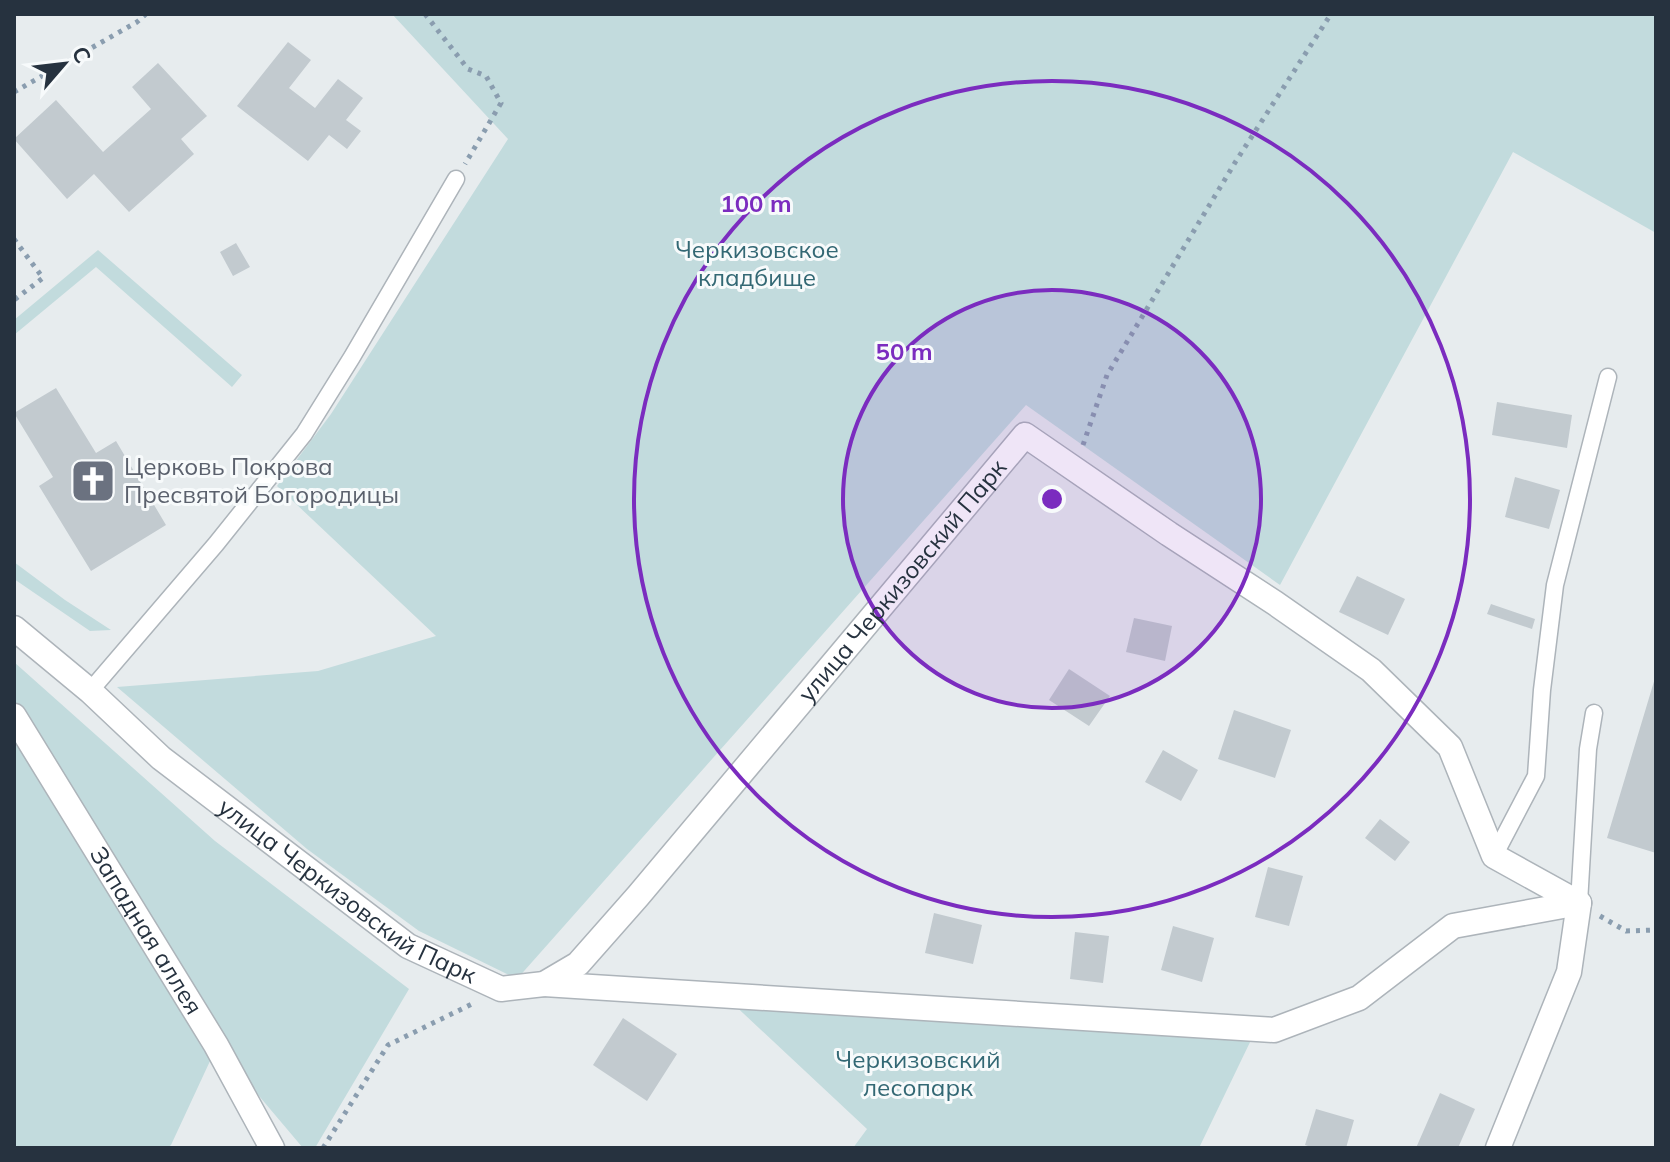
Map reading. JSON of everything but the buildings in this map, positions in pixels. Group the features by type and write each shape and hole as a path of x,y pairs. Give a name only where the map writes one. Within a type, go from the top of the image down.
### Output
{"street":[{"name":"улица Черкизовский Парк","path":"14,628 90,691 161,758 408,946 501,989 544,984 578,964 628,908 1025,435 1371,670 1450,747 1494,856"},
{"name":"Западная аллея","path":"14,716 216,1045 272,1148"},
{"path":"1494,856 1579,903"},
{"path":"544,984 1274,1030 1359,998 1453,926 1579,903"},
{"path":"1498,1148 1569,972 1579,903"}],"lane":[{"path":"90,691 216,544 304,434 456,179"},
{"path":"1494,856 1536,776 1542,690 1555,585 1608,377"},
{"path":"1579,903 1588,749 1594,713"}],"path":[{"path":"14,92 146,14"},
{"path":"425,14 468,69 486,76 501,103 456,179"},
{"path":"1075,470 1107,375 1236,161 1331,14"},
{"path":"14,239 43,278 14,300"},
{"path":"1579,903 1626,931 1656,930"},
{"path":"323,1148 388,1045 501,989"}],"green space":[{"name":"Черкизовское кладбище","path":"392,14 1656,14 1656,233 1513,152 1280,585 1026,405 517,979 419,931 307,849 117,687 318,671 436,636 277,486 331,414 508,139"},
{"path":"98,250 242,375 232,387 96,267 14,335 14,320"},
{"path":"14,562 111,630 90,631 14,579"},
{"path":"14,662 215,841 409,989 315,1148 303,1148 217,1046 167,1148 14,1148"},
{"name":"Черкизовский лесопарк","path":"713,985 1252,1038 1199,1148 853,1148 867,1129"}],"place":[{"name":"Церковь Покрова Пресвятой Богородицы","path":"93,481"}]}
